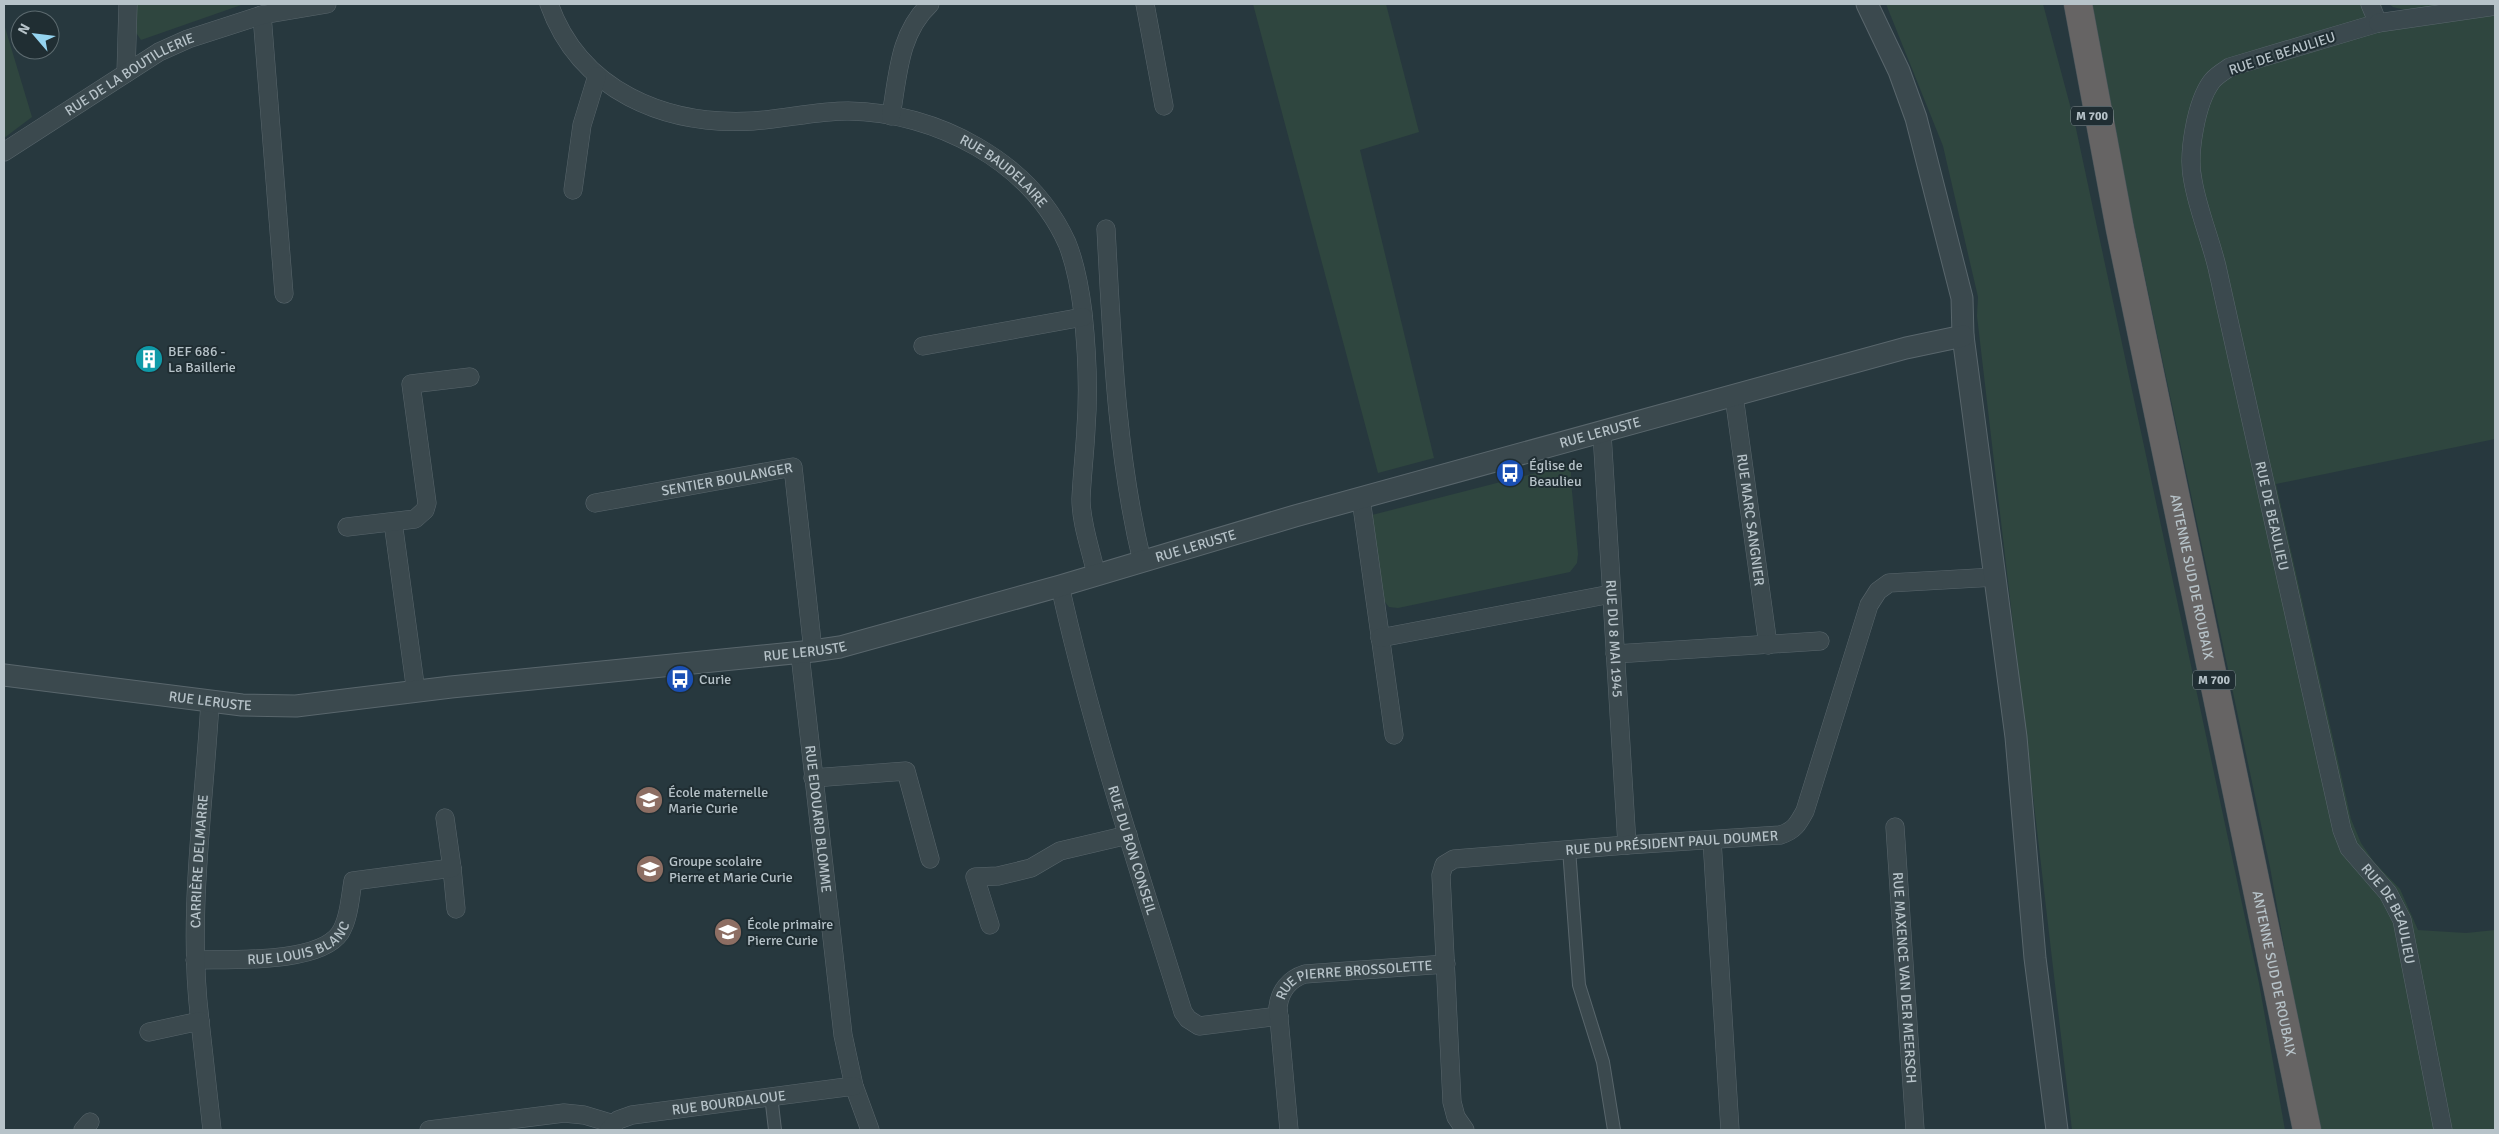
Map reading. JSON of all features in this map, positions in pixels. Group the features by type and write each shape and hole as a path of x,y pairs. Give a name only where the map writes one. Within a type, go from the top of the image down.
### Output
{"highway":[{"name":"M 700","path":"2064,4 2120,229"},
{"name":"M 700","path":"2078,4 2120,229"},
{"name":"ANTENNE SUD DE ROUBAIX","path":"2120,229 2307,1130"}],"street":[{"path":"126,72 128,4"},
{"name":"RUE DE LA BOUTILLERIE","path":"4,152 159,52 188,39 262,15 327,4"},
{"name":"RUE BAUDELAIRE","path":"550,4 569,45 577,57 597,76 614,88 649,105 702,120 754,121 848,111 891,116 929,126 966,141 996,159 1027,185 1052,217 1066,242 1076,270 1083,317 1087,406 1081,500 1096,574"},
{"path":"891,116 900,58 907,34 930,4"},
{"path":"1145,4 1164,106"},
{"path":"1867,4 1900,71 1916,118 1962,298 1963,336 2018,755 2035,958 2057,1130"},
{"path":"2370,4 2378,23"},
{"name":"RUE DE BEAULIEU","path":"2443,1130 2402,920 2388,893 2349,848 2342,830 2217,267 2192,180 2191,165 2199,112 2204,95 2219,74 2230,67 2378,23 2495,6"},
{"path":"262,15 284,294"},
{"path":"572,190 582,125 597,76"},
{"path":"1106,229 1115,382 1133,523 1142,562"},
{"path":"923,346 1083,317"},
{"name":"RUE LERUSTE","path":"4,675 210,702 242,705 296,706 840,647 1361,499 1906,348 1963,336"},
{"path":"346,526 415,519 425,510 428,503 411,384 470,377"},
{"name":"RUE MARC SANGNIER","path":"1734,396 1768,645"},
{"name":"RUE DU 8 MAI 1945","path":"1602,433 1627,845"},
{"name":"SENTIER BOULANGER","path":"595,503 793,467 807,652"},
{"path":"1361,499 1394,735"},
{"path":"393,522 416,692"},
{"name":"RUE DU PRÉSIDENT PAUL DOUMER","path":"1465,1130 1456,1117 1452,1102 1441,875 1444,865 1454,859 1569,849 1780,836 1790,832 1797,826 1805,812 1869,605 1878,591 1889,584 1995,577"},
{"name":"RUE DU BON CONSEIL","path":"1060,586 1072,639 1128,835 1183,1012 1193,1024 1206,1027 1279,1016"},
{"path":"1380,638 1611,594"},
{"path":"1615,654 1820,641"},
{"name":"RUE EDOUARD BLOMME","path":"807,652 813,778 843,1035 854,1086 870,1130"},
{"name":"CARRIÈRE DELMARRE","path":"210,702 195,915 195,960 212,1130"},
{"path":"813,778 906,771 930,859"},
{"path":"445,818 456,910"},
{"name":"RUE MAXENCE VAN DER MEERSCH","path":"1895,827 1915,1130"},
{"path":"990,924 974,877 998,876 1031,868 1060,851 1128,835"},
{"path":"1712,840 1730,1130"},
{"path":"1569,849 1578,985 1603,1062 1614,1130"},
{"name":"RUE LOUIS BLANC","path":"195,960 286,956 311,952 327,946 340,933 348,914 353,881 452,868"},
{"name":"RUE PIERRE BROSSOLETTE","path":"1289,1130 1279,1016 1279,997 1284,989 1297,976 1305,974 1446,964"},
{"path":"149,1032 200,1022"},
{"name":"RUE BOURDALOUE","path":"611,1127 632,1115 771,1095 854,1086"},
{"path":"771,1095 775,1130"},
{"path":"429,1130 564,1112 584,1115 611,1127"}],"green space":[{"path":"131,4 244,4 141,40 129,22"},
{"path":"1253,4 1386,4 1419,132 1360,150 1434,458 1378,473"},
{"path":"1886,4 2043,4 2075,124 2259,983 2285,1130 2072,1130 1977,316 1978,297 1943,146"},
{"path":"2087,4 2382,4 2384,31 2404,19 2425,15 2393,7 2389,4 2495,4 2495,439 2276,484 2351,819 2361,843 2374,862 2400,889 2418,930 2466,933 2495,930 2495,1130 2317,1130 2270,867"},
{"path":"4,24 10,44 10,60 15,60 32,117 4,138"},
{"path":"1575,463 1571,471 1571,481 1578,554 1577,563 1570,572 1398,608 1389,607 1384,601 1372,515"}],"place":[{"name":"BEF 686 - La Baillerie","path":"149,359"},
{"name":"Église de Beaulieu","path":"1510,473"},
{"name":"Curie","path":"680,679"},
{"name":"École maternelle Marie Curie","path":"649,800"},
{"name":"Groupe scolaire Pierre et Marie Curie","path":"650,869"},
{"name":"École primaire Pierre Curie","path":"728,932"}]}
